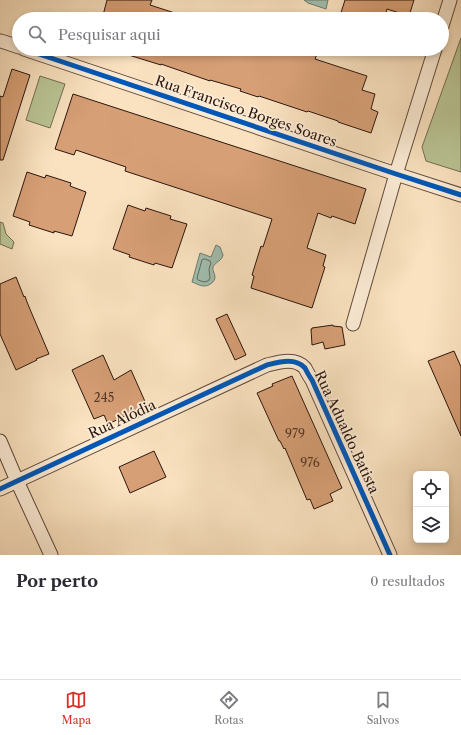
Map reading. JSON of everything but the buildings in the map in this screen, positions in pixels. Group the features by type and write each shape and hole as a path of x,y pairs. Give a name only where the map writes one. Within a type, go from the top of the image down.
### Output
{"street":[{"path":"446,12 450,0"},
{"path":"1,41 12,45"},
{"name":"Rua Francisco Borges Soares","path":"45,56 461,195"},
{"path":"353,324 396,174 433,56"},
{"name":"Rua Adualdo Batista","path":"255,370 267,365 282,362 294,362 304,367 312,380 390,555"},
{"name":"Rua Alódia","path":"0,489 255,370"},
{"path":"0,441 51,555"}],"green space":[{"path":"461,38 461,172 426,161 422,147"},
{"path":"40,76 65,84 50,128 26,120"},
{"path":"0,222 3,223 6,234 14,242 12,249 0,244"}],"water":[{"path":"304,0 328,0 326,9 308,3"},
{"path":"216,245 220,247 223,255 213,267 215,274 214,281 206,286 192,282 200,253 211,257"}],"cycle path":[{"path":"45,56 461,195"},
{"path":"0,489 267,365 292,361 297,362 305,368 312,380 390,555"}]}
